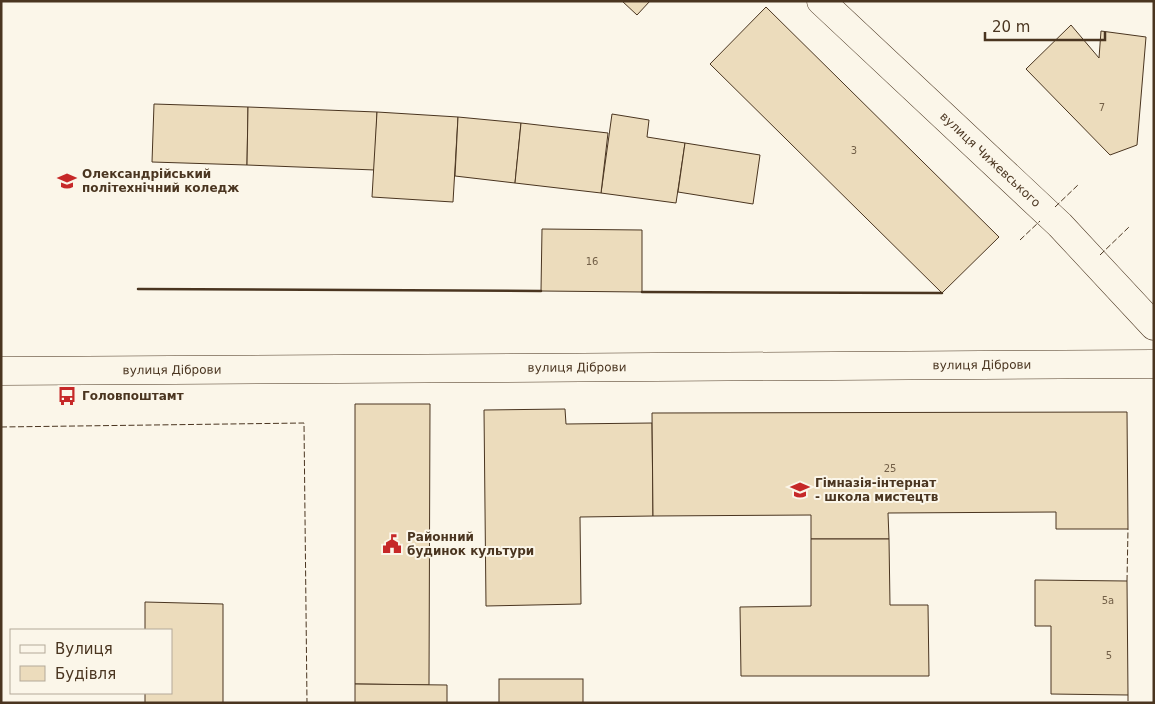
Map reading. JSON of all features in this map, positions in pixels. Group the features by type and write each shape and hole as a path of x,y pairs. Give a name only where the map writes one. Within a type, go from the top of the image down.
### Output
{"street":[{"name":"вулиця Чижевського","path":"821,1 1048,214 1154,326"},
{"name":"вулиця Діброви","path":"1,371 1154,364"}],"building":[{"path":"622,1 650,1 637,15"},
{"path":"766,7 999,237 942,293 710,64"},
{"path":"1071,25 1099,58 1101,31 1146,37 1137,145 1110,155 1026,69"},
{"path":"154,104 248,107 247,165 152,162"},
{"path":"248,107 377,112 375,170 247,165"},
{"path":"377,112 458,117 453,202 372,197"},
{"path":"612,114 649,120 647,137 685,143 676,203 601,193"},
{"path":"458,117 521,123 515,183 455,176"},
{"path":"521,123 608,133 601,193 515,183"},
{"path":"685,143 760,155 753,204 678,192"},
{"path":"542,229 642,230 642,292 541,291"},
{"name":"Районний будинок культури","path":"355,404 430,404 429,685 355,684"},
{"path":"565,409 566,424 652,423 653,516 580,517 581,604 486,606 484,410"},
{"path":"1127,412 1128,529 1056,529 1056,512 888,513 889,539 811,539 811,515 653,516 652,413"},
{"path":"811,539 889,539 890,605 928,605 929,676 741,676 740,607 811,606"},
{"path":"1035,580 1127,581 1128,695 1051,694 1051,626 1035,626"},
{"path":"145,602 223,604 223,703 145,703 145,694 172,694 172,629 145,629"},
{"path":"499,679 583,679 583,703 499,703"},
{"path":"355,684 447,685 447,703 355,703"}],"fence":[{"path":"1055,207 1079,184"},
{"path":"1020,240 1040,221"},
{"path":"1100,255 1129,227"},
{"path":"1,427 304,423 307,703"},
{"path":"1127,581 1128,529"},
{"path":"1128,695 1128,703"}],"wall":[{"path":"138,289 541,291"},
{"path":"642,292 942,293"}],"place":[{"name":"Олександрійський політехнічний коледж","path":"67,181"},
{"name":"Головпоштамт","path":"67,396"},
{"name":"Гімназія-інтернат - школа мистецтв","path":"800,490"},
{"name":"Районний будинок культури","path":"392,544"}]}
